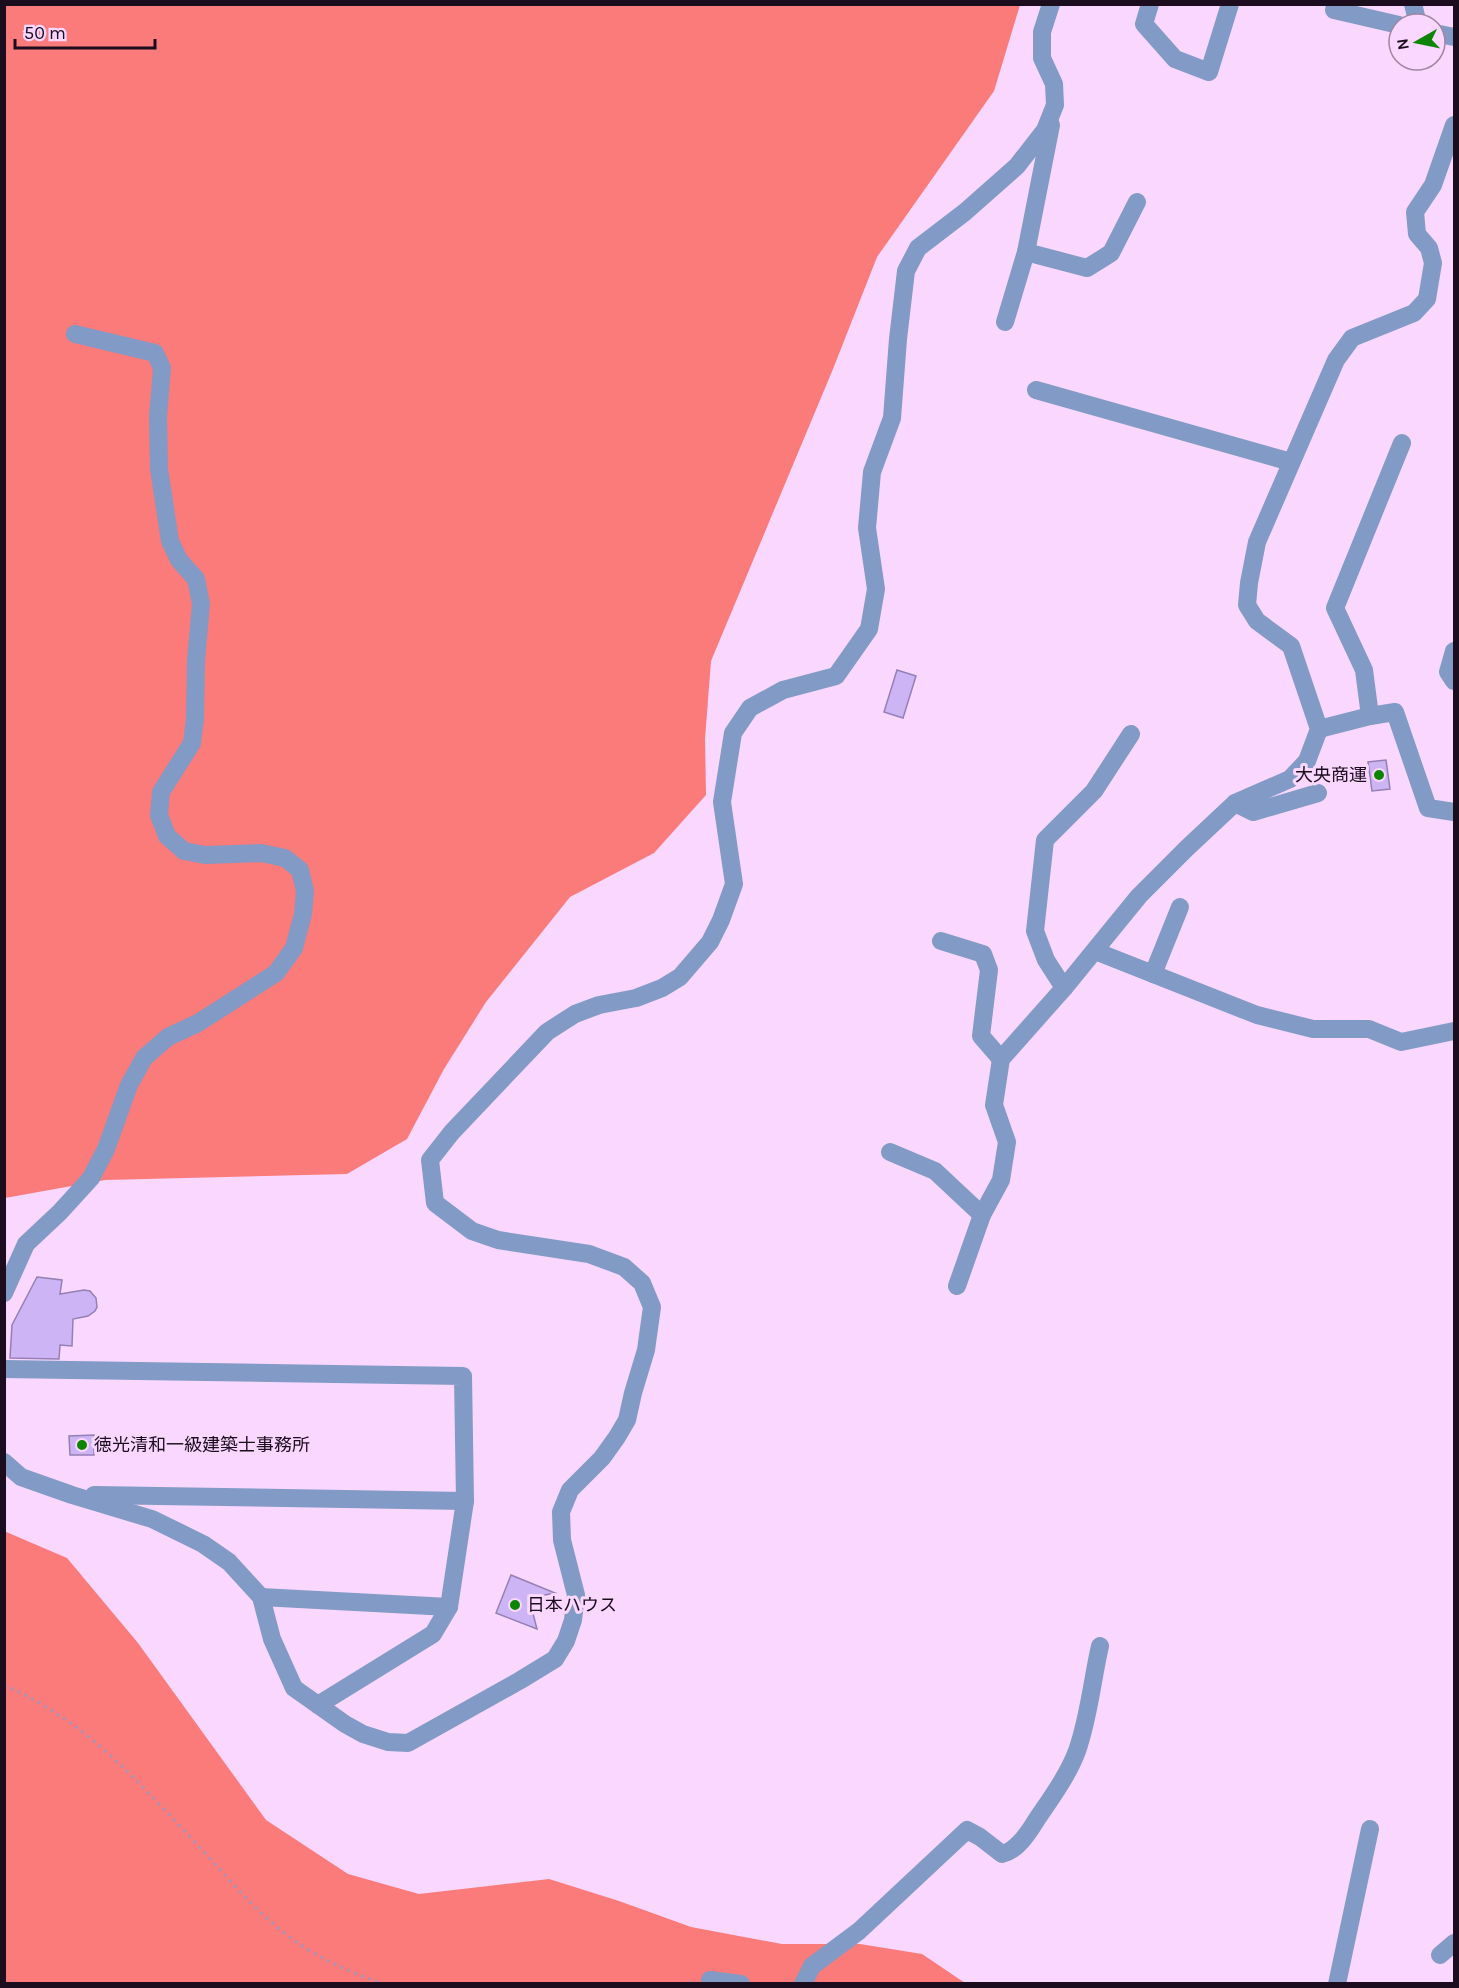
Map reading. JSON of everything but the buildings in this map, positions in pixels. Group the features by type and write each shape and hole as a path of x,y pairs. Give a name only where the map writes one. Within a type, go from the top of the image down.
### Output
{"street":[{"path":"1005,322 1026,252 1055,105 1054,84 1042,58 1042,32 1052,4"},
{"path":"1150,4 1144,24 1175,59 1209,72 1230,4"},
{"path":"1336,4 1334,10 1387,22"},
{"path":"4,1462 21,1477 152,1519 203,1544 229,1562 261,1597 272,1639 294,1688 363,1734 388,1742 408,1743 555,1659 566,1641 573,1620 576,1595 562,1540 561,1512 570,1490 602,1458 627,1419 646,1350 652,1307 642,1283 624,1267 589,1254 498,1240 472,1231 435,1203 430,1160 452,1132 547,1032 575,1014 598,1005 636,999 662,988 680,977 710,942 734,884 722,802 733,733 750,708 783,690 836,676 869,629 876,589 867,528 872,472 892,418 906,271 918,248 965,212 1017,166 1045,130 1055,105"},
{"path":"957,1286 982,1215 1001,1180 1007,1142 994,1105 1001,1059 1064,988 1139,896 1187,848 1235,803 1290,779 1307,761 1318,729 1291,646 1257,621 1247,605 1257,542 1336,360 1352,338 1414,313 1427,299 1433,263 1429,248 1417,234 1415,212 1433,185 1455,125"},
{"path":"1026,252 1087,268 1111,253 1137,202"},
{"path":"4,1293 26,1244 91,1178 106,1149 129,1084 144,1058 168,1037 198,1023 276,973 294,948 303,914 305,891 300,870 285,858 261,852 205,855 184,851 167,836 159,815 161,792 192,744 195,719 195,660 201,604 196,579 179,560 170,541 159,469 158,417 162,368 155,353 75,334"},
{"path":"1036,390 1291,462"},
{"path":"1370,716 1364,670 1335,608 1402,443"},
{"path":"1455,651 1448,672 1455,681"},
{"path":"1318,729 1395,712 1428,808 1455,812"},
{"path":"1064,988 1046,960 1035,931 1045,840 1094,790 1131,734"},
{"path":"1235,803 1253,812 1318,793"},
{"path":"1153,974 1180,907"},
{"path":"940,941 983,954 990,970 981,1036 1001,1059"},
{"path":"1095,951 1257,1015 1313,1029 1370,1029 1401,1042 1455,1031"},
{"path":"890,1152 935,1171 982,1215"},
{"path":"4,1369 463,1376 465,1501 449,1607 433,1634 318,1705"},
{"path":"72,1495 465,1501"},
{"path":"261,1597 449,1607"},
{"path":"803,1983 812,1966 859,1931 967,1830 1002,1854 1011,1852 1032,1827 1057,1789 1077,1750 1092,1695 1100,1646"},
{"path":"1337,1983 1370,1829"},
{"path":"710,1980 741,1983"}],"path":[{"path":"4,1685 51,1708 102,1746 141,1784 242,1894 283,1932 317,1955 353,1973 384,1983"}],"shaded area":[{"path":"5,5 1020,5 994,91 877,257 833,369 711,661 705,739 706,795 654,853 570,897 486,1002 444,1069 407,1139 347,1174 105,1180 5,1198"},
{"path":"4,1531 67,1558 138,1643 266,1820 348,1874 419,1894 549,1879 691,1927 782,1944 860,1944 922,1954 965,1983 5,1983"}],"place":[{"name":"大央商運","path":"1379,775"},
{"name":"徳光清和一級建築士事務所","path":"82,1445"},
{"name":"日本ハウス","path":"515,1605"}]}
